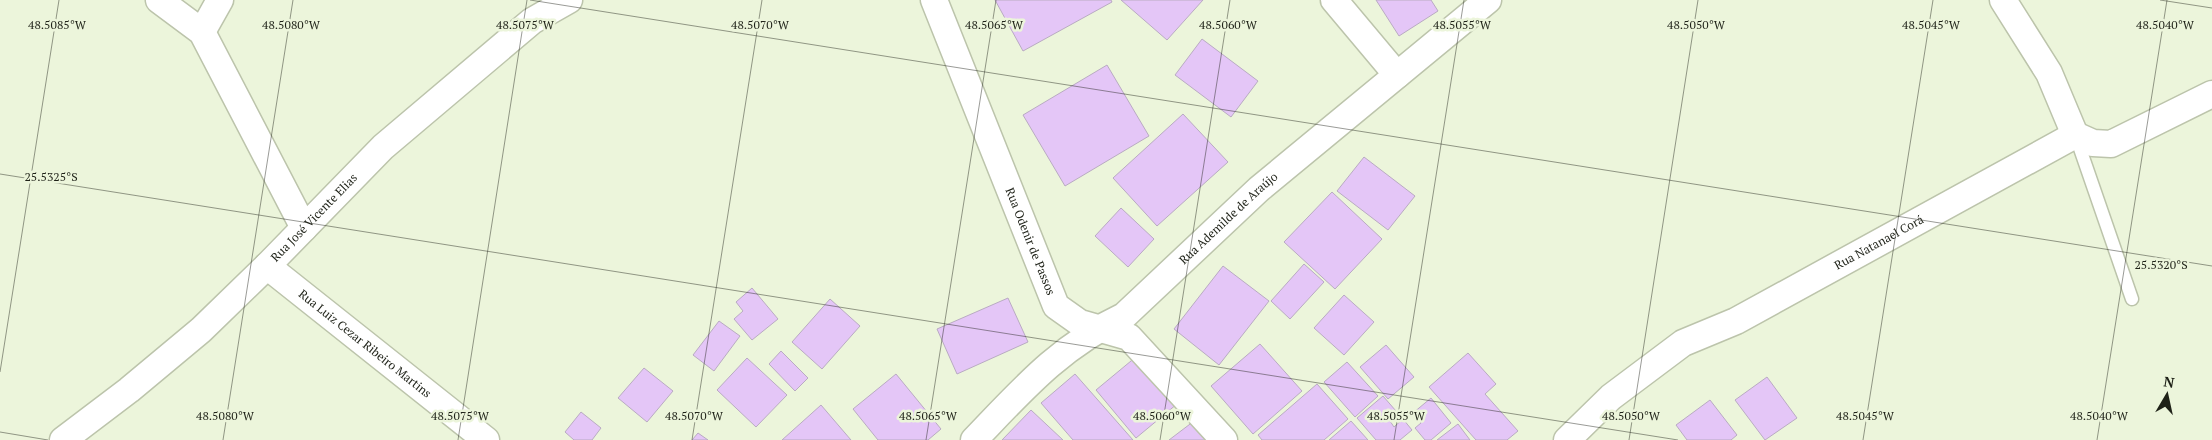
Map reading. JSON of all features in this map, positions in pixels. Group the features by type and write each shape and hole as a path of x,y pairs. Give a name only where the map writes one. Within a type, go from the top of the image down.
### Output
{"street":[{"path":"159,0 202,32 304,228"},
{"path":"202,32 220,0"},
{"name":"Rua José Vicente Elias","path":"63,440 129,390 200,330 267,266 383,147 532,21 569,0"},
{"name":"Rua Odenir de Passos","path":"934,0 1056,306 1080,323 1129,338 1224,440"},
{"path":"1334,0 1397,75"},
{"name":"Rua Ademilde de Araújo","path":"974,440 1041,371 1074,343 1124,316 1259,189 1488,0"},
{"path":"2003,0 2049,73 2075,135 2093,143 2111,144 2212,94"},
{"name":"Rua Natanael Corá","path":"1567,440 1611,397 1683,343 1736,321 2075,135"},
{"name":"Rua Luiz Cezar Ribeiro Martins","path":"267,266 486,440"}],"lane":[{"path":"2075,135 2132,299"}],"building":[{"path":"995,0 1111,0 1112,2 1023,51"},
{"path":"1121,0 1203,0 1167,40"},
{"path":"1376,0 1431,0 1438,11 1399,36"},
{"path":"1202,39 1258,81 1231,117 1175,75"},
{"path":"1107,65 1149,136 1065,186 1023,115"},
{"path":"1183,114 1228,162 1157,226 1113,178"},
{"path":"1364,157 1415,196 1388,230 1337,191"},
{"path":"1332,192 1382,239 1335,289 1284,242"},
{"path":"1121,208 1154,239 1128,267 1095,236"},
{"path":"1304,264 1324,282 1290,319 1271,301"},
{"path":"1223,266 1269,301 1219,365 1174,329"},
{"path":"752,288 778,319 752,340 734,319 743,311 736,302"},
{"path":"1344,295 1374,322 1344,355 1314,328"},
{"path":"1008,298 1028,342 957,374 937,329"},
{"path":"830,299 860,326 822,369 792,342"},
{"path":"719,321 740,336 714,371 693,355"},
{"path":"1260,344 1302,391 1253,434 1211,386"},
{"path":"1386,345 1414,377 1388,399 1360,367"},
{"path":"781,351 808,378 795,391 769,364"},
{"path":"1468,353 1496,384 1485,394 1518,431 1507,440 1476,440 1429,387"},
{"path":"1137,356 1177,404 1136,438 1096,390"},
{"path":"747,358 787,395 756,427 717,390"},
{"path":"1347,362 1378,396 1355,417 1324,382"},
{"path":"644,368 673,391 647,422 618,398"},
{"path":"896,374 941,429 928,440 878,440 853,409"},
{"path":"1075,374 1133,440 1073,440 1041,403"},
{"path":"1767,377 1797,418 1765,440 1735,400"},
{"path":"1317,384 1348,419 1324,440 1262,440 1258,435"},
{"path":"1383,396 1396,411 1388,418 1394,427 1403,419 1412,430 1400,440 1376,440 1357,418"},
{"path":"1431,398 1451,423 1431,440 1425,440 1415,428 1421,423 1413,413"},
{"path":"1710,400 1737,435 1731,440 1687,440 1676,425"},
{"path":"821,405 851,440 782,440"},
{"path":"1031,410 1063,440 1002,440"},
{"path":"581,412 601,428 592,440 574,440 565,432"},
{"path":"1198,418 1215,440 1169,440"},
{"path":"1351,421 1368,440 1329,440"},
{"path":"1458,424 1470,440 1437,440"},
{"path":"698,433 708,440 692,440"}]}
